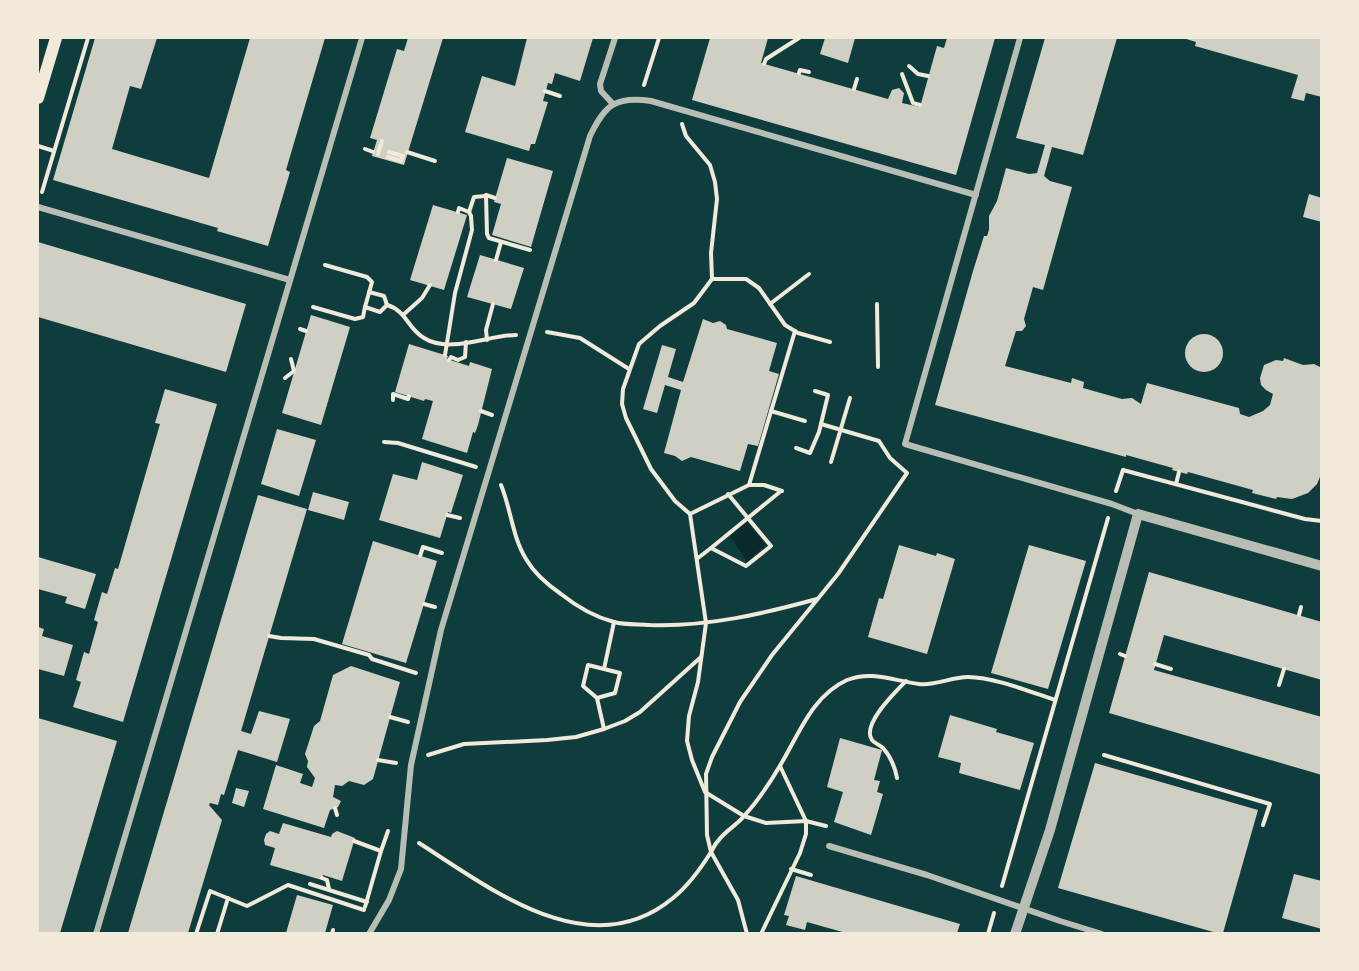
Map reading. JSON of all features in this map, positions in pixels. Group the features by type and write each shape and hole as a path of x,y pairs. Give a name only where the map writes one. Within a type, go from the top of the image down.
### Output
{"main road":[{"path":"38,98 56,38"}],"street":[{"path":"96,933 362,38"},
{"path":"613,104 601,91 600,84 615,38"},
{"path":"1020,38 905,444 1322,566"},
{"path":"369,933 389,900 401,869 411,765 441,630 590,136 599,118 613,104 630,99 651,101 976,195"},
{"path":"38,207 290,280"},
{"path":"1015,933 1050,830 1138,514"},
{"path":"829,846 927,875 1023,909 1102,933"}],"path":[{"path":"44,188 88,38"},
{"path":"643,87 659,38"},
{"path":"764,63 799,38"},
{"path":"909,66 918,74 928,76"},
{"path":"799,73 800,70 809,72"},
{"path":"902,74 913,103 920,105"},
{"path":"854,89 857,79"},
{"path":"545,91 560,96"},
{"path":"686,136 710,165 715,182 717,199 711,254 712,279 694,303 660,326 639,344 623,389 622,404 626,418 651,470 675,501 690,513 706,623 698,682 689,716 687,741 705,792 744,816 765,823 806,822 826,826"},
{"path":"365,149 376,153 382,141"},
{"path":"38,146 54,151"},
{"path":"408,152 435,161"},
{"path":"486,196 489,238 530,250"},
{"path":"445,355 454,293 472,230 469,212 474,197 495,198"},
{"path":"458,212 459,208 469,212"},
{"path":"496,260 501,242"},
{"path":"313,307 355,319 363,317 372,282 367,277 325,265"},
{"path":"770,304 809,274"},
{"path":"712,279 746,279 759,288 785,325 795,331 830,342"},
{"path":"403,315 422,298 430,285"},
{"path":"369,292 384,296 387,305"},
{"path":"487,340 486,330 493,304"},
{"path":"877,304 878,367"},
{"path":"387,305 398,309 428,340 448,344 511,335"},
{"path":"365,307 380,312 387,305"},
{"path":"300,329 306,331"},
{"path":"749,485 795,331"},
{"path":"546,332 580,338 629,369"},
{"path":"449,360 451,357 458,360 465,357 466,342"},
{"path":"285,378 294,371 291,359"},
{"path":"796,448 810,453 821,424 828,395 814,391"},
{"path":"393,400 393,394 408,399 409,396"},
{"path":"831,462 850,398"},
{"path":"770,411 805,421"},
{"path":"747,933 738,900 711,852 707,835 706,774 712,757 740,702 771,655 858,547 908,473 890,458 879,441 821,424"},
{"path":"384,442 398,443 463,463"},
{"path":"1118,487 1123,470 1305,519 1322,521"},
{"path":"489,471 498,479 517,538 526,559 534,570 568,600 600,617 614,622 681,626 777,610 818,599"},
{"path":"1176,484 1179,472"},
{"path":"690,513 749,485 764,485 782,491 697,559"},
{"path":"711,548 746,566 771,546 728,494"},
{"path":"1004,876 1104,530"},
{"path":"420,556 423,547 442,553"},
{"path":"1299,615 1302,607"},
{"path":"604,669 614,622"},
{"path":"269,636 314,639 369,655 416,673"},
{"path":"431,754 464,744 548,741 576,737 604,729 640,712 702,656"},
{"path":"1155,664 1171,669"},
{"path":"597,698 615,693 620,673 588,665 583,686 597,698 604,729"},
{"path":"1279,686 1284,669"},
{"path":"406,835 528,909 569,923 587,925 622,922 659,908 684,887 717,841 744,816 780,765 818,702 839,685 867,676 932,684 967,677 989,680 1056,700"},
{"path":"897,778 892,760 869,734 874,718 906,681"},
{"path":"1104,755 1270,804 1263,825"},
{"path":"761,933 804,845 806,822 780,765"},
{"path":"335,808 337,815"},
{"path":"361,918 388,831"},
{"path":"354,841 381,851"},
{"path":"791,869 811,875"},
{"path":"322,878 327,880 330,890"},
{"path":"310,884 367,902"},
{"path":"196,933 210,891 248,906 288,885 364,910"},
{"path":"217,933 228,898"},
{"path":"988,933 994,914"}],"water":[{"path":"747,521 766,545 747,562 730,536"}],"building":[{"path":"95,38 157,38 141,89 130,86 112,149 209,178 250,38 325,38 286,170 290,172 268,246 217,231 218,228 53,180"},
{"path":"408,38 443,38 404,165 372,156 377,140 370,138 397,49 404,51"},
{"path":"527,38 593,38 580,81 555,73 552,84 548,83 543,101 548,102 535,144 531,144 529,151 465,132 482,76 515,86"},
{"path":"710,38 768,38 761,63 888,99 892,90 899,88 904,93 902,103 920,107 937,46 944,48 947,38 995,38 956,175 692,100"},
{"path":"825,38 855,38 848,63 820,54"},
{"path":"1045,38 1117,38 1083,155 1052,147 1044,176 1050,181 1072,187 1043,290 1033,287 1024,319 1026,326 1022,331 1016,331 1005,366 1071,383 1072,378 1084,382 1083,388 1122,399 1132,398 1141,404 1147,383 1239,408 1240,414 1249,417 1270,405 1273,394 1261,385 1260,378 1264,365 1276,360 1283,361 1284,358 1303,365 1314,364 1322,368 1322,472 1317,484 1308,493 1292,499 1277,497 1276,499 1252,493 1253,490 1188,472 1187,474 1126,455 1126,457 935,405 973,271 984,236 987,236 989,230 989,216 997,201 1006,168 1029,174 1037,173 1045,145 1016,138"},
{"path":"1183,38 1322,38 1322,97 1306,93 1304,101 1291,98 1298,75 1195,46 1196,42"},
{"path":"507,158 553,171 531,247 492,235 501,204 494,202"},
{"path":"1309,194 1322,198 1322,222 1303,217"},
{"path":"433,205 467,215 444,290 410,280"},
{"path":"38,242 246,304 226,372 38,317"},
{"path":"480,255 524,268 511,309 467,297"},
{"path":"311,315 350,327 321,425 282,413"},
{"path":"703,319 713,323 720,321 726,325 727,329 777,343 769,371 779,374 758,446 748,444 740,471 691,457 682,461 664,453 681,390 665,385 657,413 643,409 662,345 676,349 668,377 683,382"},
{"path":"1204,334 1217,340 1223,353 1217,366 1204,372 1191,366 1185,353 1191,340"},
{"path":"409,344 448,356 447,359 469,366 470,362 492,369 478,425 475,433 473,432 467,453 422,439 433,401 425,399 424,401 395,392"},
{"path":"165,389 217,404 123,722 73,707 81,682 76,680 84,652 89,654 98,622 94,620 102,592 107,594 115,568 118,569 160,424 155,423"},
{"path":"277,429 316,440 299,496 261,484"},
{"path":"422,462 463,475 440,538 379,520 393,474 417,480"},
{"path":"313,492 349,502 344,520 308,510"},
{"path":"258,495 307,509 241,731 251,734 259,711 290,719 277,762 238,750 224,795 221,794 218,805 210,803 209,805 222,820 188,933 128,933"},
{"path":"373,541 437,561 406,663 342,644"},
{"path":"899,545 955,559 927,654 868,637 879,598 883,599"},
{"path":"1029,545 1086,561 1048,689 991,673"},
{"path":"38,557 96,574 85,609 65,603 67,597 38,589"},
{"path":"1149,572 1322,622 1322,680 1164,635 1154,670 1322,717 1322,775 1109,713"},
{"path":"38,627 44,629 42,636 73,645 64,676 38,669"},
{"path":"351,666 400,682 373,779 364,785 349,781 342,786 335,785 333,797 341,801 338,807 330,810 324,828 263,809 276,765 303,774 300,783 312,787 315,778 307,767 308,761 305,754 314,726 320,721 333,675"},
{"path":"950,715 1034,743 1020,790 959,773 961,763 938,757"},
{"path":"38,718 117,741 60,933 38,933"},
{"path":"840,738 882,750 874,780 880,781 877,792 883,794 871,835 834,822 843,792 827,787"},
{"path":"1095,763 1258,810 1223,933 1058,888"},
{"path":"236,788 249,791 244,807 232,803"},
{"path":"283,823 331,837 337,831 355,838 342,881 323,875 322,880 270,865 275,848 265,845 264,840 270,831 279,834"},
{"path":"1294,874 1322,881 1322,929 1282,918"},
{"path":"796,876 960,924 957,933 846,933 807,922 805,930 786,925 789,916 784,915"},
{"path":"297,895 333,905 325,933 286,933"}]}
